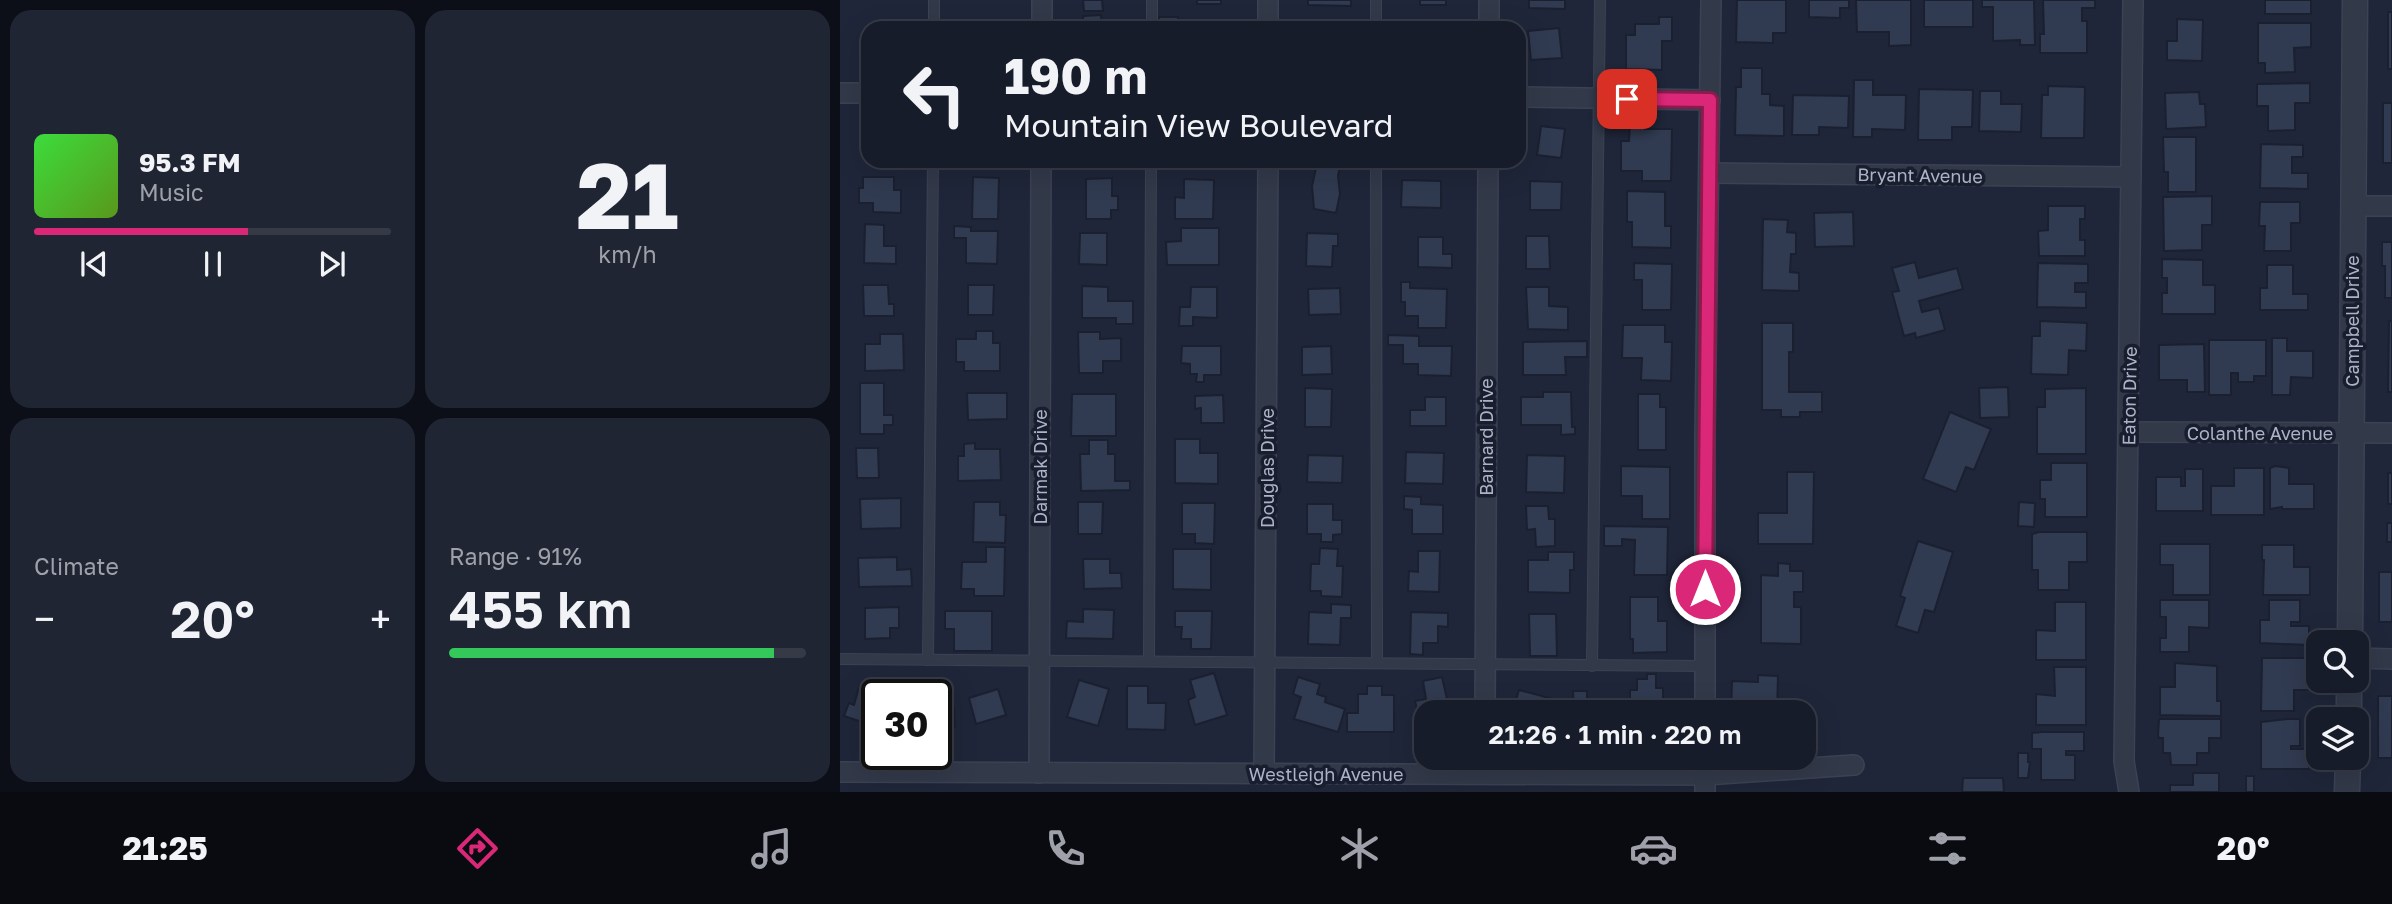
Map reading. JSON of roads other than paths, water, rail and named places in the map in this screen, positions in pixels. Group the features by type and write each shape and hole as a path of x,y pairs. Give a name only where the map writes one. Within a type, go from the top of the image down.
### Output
{"street":[{"path":"1042,0 1042,21"},
{"path":"1268,0 1268,21"},
{"path":"1489,0 1489,21"},
{"path":"1704,700 1711,0"},
{"name":"Eaton Drive","path":"2129,792 2124,761 2133,0"},
{"name":"Campbell Drive","path":"2350,630 2355,0"},
{"path":"840,93 861,93"},
{"path":"1526,97 1710,100"},
{"name":"Darmak Drive","path":"1039,773 1041,168"},
{"name":"Douglas Drive","path":"1264,775 1268,168"},
{"name":"Barnard Drive","path":"1485,700 1488,168"},
{"name":"Bryant Avenue","path":"1710,173 2131,177"},
{"path":"2353,206 2392,206"},
{"name":"Colanthe Avenue","path":"2129,432 2392,433"},
{"path":"2369,659 2392,659"},
{"name":"Westleigh Avenue","path":"1594,770 1705,775 1854,765"},
{"name":"Westleigh Avenue","path":"840,772 1264,775 1414,768"},
{"path":"2347,792 2348,770"}],"lane":[{"path":"934,0 934,21"},
{"path":"1152,0 1152,21"},
{"path":"1376,0 1376,21"},
{"path":"1592,666 1600,0"},
{"path":"928,660 933,168"},
{"path":"1149,661 1152,168"},
{"path":"1376,168 1377,662"},
{"path":"840,659 1704,666"}]}
